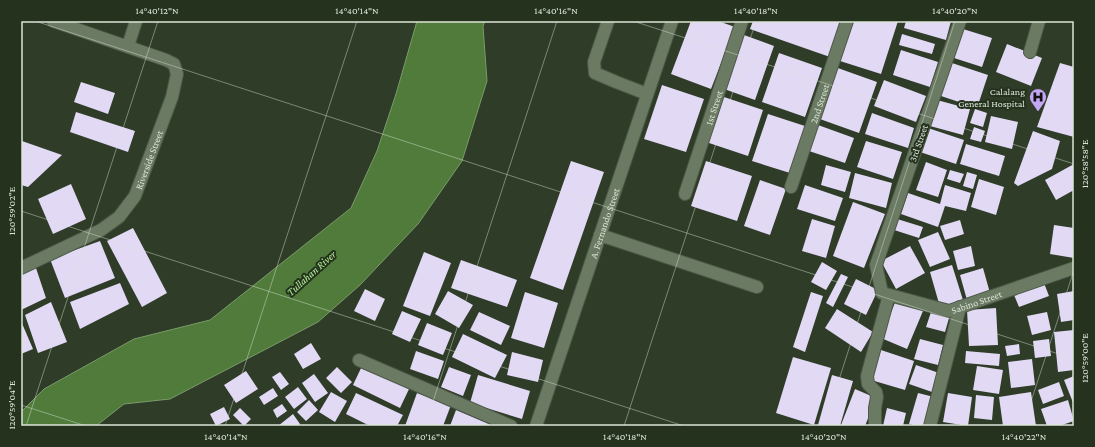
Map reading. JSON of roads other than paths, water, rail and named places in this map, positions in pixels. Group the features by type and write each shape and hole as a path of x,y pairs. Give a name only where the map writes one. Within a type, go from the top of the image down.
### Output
{"street":[{"path":"53,21 128,46 136,21"},
{"path":"608,21 594,62 595,73 647,94"},
{"name":"A. Fernando Street","path":"536,426 672,21"},
{"name":"1st Street","path":"685,194 742,21"},
{"name":"2nd Street","path":"791,187 847,21"},
{"name":"3rd Street","path":"890,295 882,292 876,265 960,21"},
{"path":"1030,52 1039,21"},
{"name":"Riverside Street","path":"21,268 101,230 119,217 135,196 172,96 177,74 174,64 128,46"},
{"path":"600,235 757,287"},
{"name":"Sabino Street","path":"890,295 949,311 1074,268"},
{"path":"875,426 875,408 877,397 876,392 868,384 867,376 890,295"},
{"path":"930,426 960,307"},
{"path":"359,360 510,426"}],"water":[{"name":"Tullahan River","path":"417,21 485,21 483,26 487,81 462,161 418,224 360,285 318,322 170,399 124,404 96,426 21,426 21,412 44,389 134,339 210,320 351,208 377,151 396,94"}],"place":[{"name":"Calalang General Hospital","path":"1038,112"}]}
